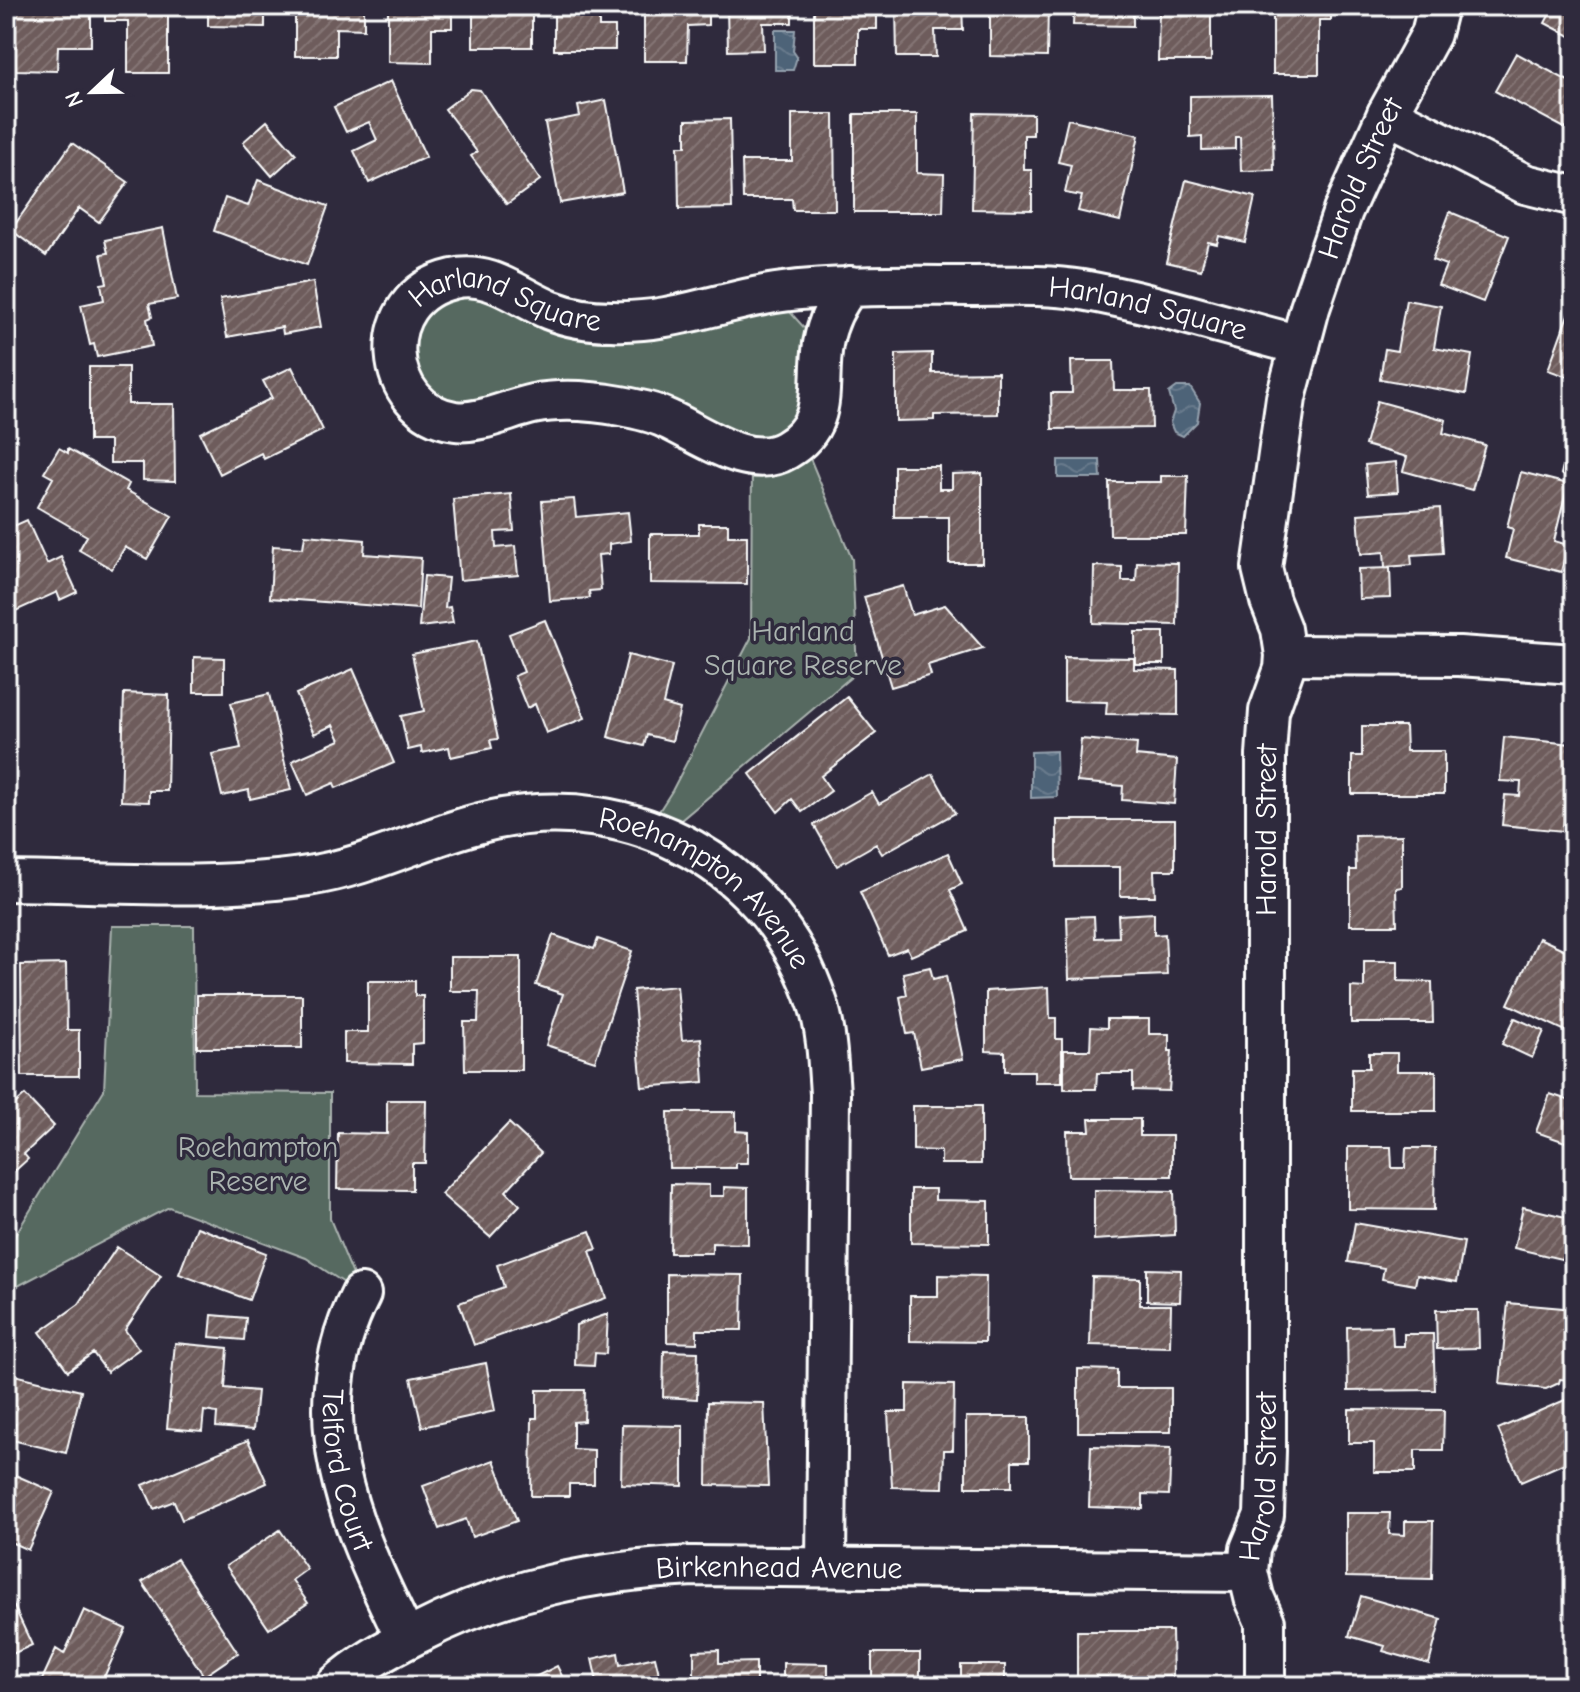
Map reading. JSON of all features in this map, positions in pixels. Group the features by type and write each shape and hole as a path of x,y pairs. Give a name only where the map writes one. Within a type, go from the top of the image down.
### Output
{"street":[{"name":"Harold Street","path":"1265,1686 1265,1622 1248,1572 1250,1549 1264,1515 1266,1451 1266,755 1269,711 1284,669 1285,655 1281,629 1262,568 1284,412 1300,345 1343,211 1387,114 1431,34 1438,6"},
{"path":"1387,114 1525,184 1574,196"},
{"name":"Harland Square","path":"850,286 830,317 822,358 821,405 812,429 787,450 755,457 655,414 613,404 538,403 454,421 437,415 407,388 394,352 395,330 421,294 450,279 467,276 496,283 553,311 600,321 666,319 773,293 850,286 1034,286 1080,290 1300,345"},
{"path":"773,293 801,321 822,358"},
{"path":"1285,655 1459,656 1574,664"},
{"name":"Roehampton Avenue","path":"6,881 221,882 303,877 395,855 492,820 563,813 600,816 636,826 695,851 729,871 759,901 802,966 819,1006 826,1049 830,1094 826,1567"},
{"name":"Telford Court","path":"361,1294 337,1353 332,1429 352,1516 371,1566 406,1639"},
{"name":"Birkenhead Avenue","path":"335,1686 406,1639 482,1602 590,1575 693,1566 1248,1572"}],"green space":[{"name":"Harland Square Reserve","path":"435,285 553,311 773,293 809,333 802,439 852,559 857,672 662,836 647,830 672,791 751,638 752,456 666,418 421,403 401,319"},
{"name":"Roehampton Reserve","path":"112,926 194,926 195,1092 330,1093 330,1219 361,1294 306,1258 169,1207 16,1287 6,1287 6,1250 104,1090"}],"water":[{"path":"775,30 795,30 793,51 797,57 793,70 775,70"},
{"path":"1177,387 1190,387 1200,403 1197,422 1183,436 1174,432 1170,423 1174,411 1169,393"},
{"path":"1058,460 1100,460 1101,478 1058,478"},
{"path":"1056,751 1057,797 1031,798 1031,752"}],"building":[{"path":"15,6 91,6 91,46 58,46 57,71 15,70"},
{"path":"105,6 168,6 168,73 128,73 128,21 105,21"},
{"path":"208,6 265,6 265,27 208,26"},
{"path":"295,6 364,6 364,29 336,28 336,56 295,56"},
{"path":"388,6 452,6 452,28 432,28 432,63 388,62"},
{"path":"532,6 532,47 473,47 473,8"},
{"path":"554,6 623,6 623,11 599,11 599,27 615,27 615,50 554,50"},
{"path":"644,6 708,6 708,25 688,26 687,61 644,61"},
{"path":"727,6 792,6 792,23 763,23 764,50 728,51"},
{"path":"814,6 877,6 877,29 858,29 858,63 814,63"},
{"path":"896,6 962,6 963,30 935,30 936,57 897,57"},
{"path":"1004,6 1048,6 1047,57 990,56 990,13 1004,13"},
{"path":"1074,6 1133,6 1133,26 1073,25"},
{"path":"1159,6 1217,6 1211,7 1211,61 1158,61"},
{"path":"1273,6 1331,6 1331,20 1319,20 1319,74 1273,74"},
{"path":"1554,6 1574,6 1574,38 1545,23"},
{"path":"1516,53 1574,84 1574,133 1495,91"},
{"path":"391,81 426,157 369,183 354,151 377,140 369,122 346,132 334,107"},
{"path":"471,89 480,90 540,180 507,204 471,156 477,152 445,109"},
{"path":"1272,95 1274,170 1241,171 1240,137 1235,137 1235,149 1202,150 1202,136 1190,137 1190,96"},
{"path":"606,100 623,192 560,203 545,123 580,116 578,106"},
{"path":"974,113 1033,114 1033,135 1024,135 1024,170 1032,170 1032,210 972,209"},
{"path":"792,114 834,114 835,210 793,210 792,199 743,199 742,161 792,161"},
{"path":"854,114 917,114 917,173 944,174 943,212 854,212"},
{"path":"730,119 732,208 679,209 678,146 686,146 686,120"},
{"path":"1068,119 1139,135 1120,221 1078,211 1082,196 1065,193 1071,165 1058,162"},
{"path":"267,121 296,154 272,176 243,142"},
{"path":"72,143 128,182 99,222 79,208 46,256 11,230"},
{"path":"258,180 328,206 307,265 214,231 225,198 248,206"},
{"path":"1186,180 1255,197 1245,242 1219,236 1217,244 1208,242 1201,270 1166,262"},
{"path":"1450,212 1509,236 1483,302 1438,285 1446,265 1432,260"},
{"path":"163,228 177,299 149,304 152,317 147,319 152,346 97,357 94,344 90,345 81,305 104,300 101,284 107,283 101,254 108,253 105,240"},
{"path":"313,282 321,327 283,334 282,327 227,337 220,299"},
{"path":"1574,298 1574,379 1548,370"},
{"path":"1406,300 1441,306 1434,348 1472,355 1466,394 1380,379 1385,349 1397,351"},
{"path":"932,353 932,373 998,372 998,414 934,415 934,420 896,421 896,354"},
{"path":"1071,361 1113,361 1114,390 1151,390 1152,428 1052,429 1051,393 1072,393"},
{"path":"89,367 128,367 128,404 174,404 175,481 143,480 143,463 110,463 110,441 89,441"},
{"path":"292,367 323,430 264,459 261,453 220,474 200,433 272,398 263,381"},
{"path":"1377,401 1446,420 1443,433 1485,445 1472,490 1403,471 1407,457 1365,445"},
{"path":"1571,434 1574,434 1574,478 1561,474"},
{"path":"59,448 68,453 68,449 129,484 126,490 172,516 147,559 125,547 112,569 79,550 87,536 37,507 53,478 44,473"},
{"path":"1396,462 1398,492 1368,494 1365,465"},
{"path":"894,466 939,466 939,489 952,489 952,474 982,473 982,563 949,563 949,517 894,517"},
{"path":"1521,472 1568,484 1554,541 1568,545 1561,572 1506,558 1513,529 1507,527"},
{"path":"1161,476 1188,476 1186,535 1110,535 1109,482 1161,482"},
{"path":"511,494 514,531 495,532 496,548 515,546 518,575 460,580 453,499"},
{"path":"574,499 576,517 628,512 631,541 609,544 609,554 598,555 601,590 589,591 590,598 550,601 542,501"},
{"path":"1440,508 1443,553 1411,555 1412,565 1385,567 1384,552 1361,554 1358,514"},
{"path":"6,509 14,526 27,520 47,564 61,557 77,592 60,600 57,592 9,614 6,607"},
{"path":"699,524 728,524 728,536 747,536 747,584 650,583 650,534 699,534"},
{"path":"305,535 365,540 364,554 421,558 418,609 270,598 273,546 303,548"},
{"path":"1137,562 1178,563 1177,625 1093,623 1094,566 1122,567 1122,581 1136,581"},
{"path":"1390,568 1391,598 1359,599 1358,569"},
{"path":"424,576 448,578 445,608 450,607 453,623 419,627"},
{"path":"903,586 912,615 945,605 983,648 928,665 931,675 891,687 864,597"},
{"path":"545,620 585,718 546,733 535,704 527,708 514,676 524,672 509,634"},
{"path":"1135,632 1164,632 1164,664 1135,664"},
{"path":"477,641 498,739 490,740 492,748 451,757 449,747 422,753 421,747 408,750 401,716 424,711 412,654"},
{"path":"628,655 672,666 663,704 680,709 672,741 647,735 644,746 608,737"},
{"path":"194,657 224,658 224,692 194,692"},
{"path":"1064,657 1134,658 1134,669 1178,670 1178,715 1106,714 1107,702 1064,701"},
{"path":"353,669 394,763 336,788 334,783 307,795 292,761 340,740 333,725 314,734 296,694"},
{"path":"124,693 169,695 167,791 149,791 149,802 121,801"},
{"path":"269,694 291,790 250,799 249,790 222,796 212,754 241,748 231,703"},
{"path":"847,697 876,733 821,776 831,791 802,812 792,799 778,812 750,774"},
{"path":"6,711 12,711 12,786 6,786"},
{"path":"1362,726 1405,726 1406,751 1444,751 1444,794 1352,794 1352,756 1362,756"},
{"path":"1504,737 1571,744 1563,831 1502,825 1505,795 1520,796 1521,782 1500,781"},
{"path":"1081,739 1137,744 1136,756 1177,760 1174,804 1122,800 1123,786 1077,782"},
{"path":"933,774 955,813 882,854 876,844 837,866 814,825 872,792 879,804"},
{"path":"1057,820 1175,820 1175,870 1154,870 1155,896 1120,896 1120,867 1057,867"},
{"path":"1402,835 1402,887 1396,888 1397,925 1350,925 1350,870 1356,870 1355,836"},
{"path":"948,853 962,884 950,890 968,931 911,956 907,948 888,955 860,892"},
{"path":"1154,913 1154,935 1165,934 1167,975 1069,979 1067,917 1094,916 1095,938 1119,937 1118,915"},
{"path":"553,935 594,949 598,939 632,951 595,1061 546,1045 563,994 536,985"},
{"path":"1539,938 1574,954 1574,1035 1508,1004"},
{"path":"450,957 521,957 521,1070 465,1070 464,1022 478,1022 479,991 450,991"},
{"path":"1364,961 1398,961 1398,981 1432,982 1433,1023 1351,1023 1351,987 1364,988"},
{"path":"66,964 67,1030 79,1030 79,1076 22,1076 21,965"},
{"path":"930,967 933,979 946,976 963,1059 921,1067 914,1033 907,1034 900,997 907,995 903,973"},
{"path":"368,981 415,981 415,996 423,996 423,1043 412,1044 412,1064 344,1063 344,1032 368,1032"},
{"path":"677,986 682,1040 701,1038 704,1082 642,1087 633,990"},
{"path":"1049,987 1050,1018 1056,1018 1056,1039 1062,1039 1062,1082 1034,1082 1034,1071 1005,1071 1005,1052 986,1051 986,991"},
{"path":"197,995 302,995 302,1048 197,1048"},
{"path":"1515,1018 1544,1031 1532,1058 1502,1044"},
{"path":"1107,1019 1149,1019 1149,1034 1169,1034 1169,1051 1172,1051 1169,1091 1133,1090 1133,1073 1097,1073 1096,1089 1064,1089 1064,1050 1090,1050 1091,1027 1107,1028"},
{"path":"1369,1053 1397,1053 1397,1071 1436,1071 1436,1111 1352,1111 1352,1068 1369,1068"},
{"path":"1550,1094 1574,1102 1574,1145 1536,1132"},
{"path":"25,1095 54,1126 24,1154 28,1159 6,1179 6,1112"},
{"path":"387,1100 426,1100 425,1163 412,1163 412,1190 337,1189 338,1133 387,1134"},
{"path":"913,1106 981,1106 981,1164 941,1164 941,1151 913,1150"},
{"path":"668,1112 736,1112 736,1131 748,1132 748,1163 736,1163 736,1168 669,1168"},
{"path":"1089,1119 1140,1119 1140,1136 1172,1136 1172,1176 1068,1176 1067,1131 1090,1131"},
{"path":"509,1123 541,1153 506,1191 520,1205 490,1237 441,1194"},
{"path":"1348,1147 1391,1147 1392,1168 1405,1168 1406,1148 1435,1148 1434,1210 1348,1209"},
{"path":"671,1184 709,1185 709,1196 724,1196 724,1187 748,1188 748,1244 712,1243 712,1253 670,1253"},
{"path":"911,1189 935,1189 935,1200 989,1201 989,1244 911,1243"},
{"path":"1094,1190 1174,1191 1175,1235 1094,1240"},
{"path":"1523,1207 1574,1219 1574,1262 1514,1248"},
{"path":"1355,1223 1464,1242 1457,1282 1417,1275 1415,1285 1382,1279 1384,1268 1348,1262"},
{"path":"197,1227 266,1253 249,1300 179,1274"},
{"path":"590,1231 597,1249 590,1251 606,1298 474,1345 459,1303 504,1287 497,1265"},
{"path":"117,1247 161,1276 125,1330 139,1349 107,1372 93,1353 68,1371 40,1332 79,1304"},
{"path":"1147,1269 1181,1270 1180,1302 1147,1301"},
{"path":"667,1274 743,1275 742,1330 697,1330 697,1343 667,1342"},
{"path":"938,1275 986,1276 985,1342 910,1341 910,1296 938,1296"},
{"path":"1092,1277 1140,1278 1140,1305 1171,1305 1170,1347 1090,1345"},
{"path":"1508,1303 1574,1309 1568,1380 1560,1379 1559,1383 1546,1389 1500,1384"},
{"path":"1436,1310 1478,1310 1479,1348 1437,1349"},
{"path":"608,1314 606,1354 595,1353 594,1366 575,1365 576,1325"},
{"path":"212,1315 246,1318 244,1340 210,1337"},
{"path":"1392,1326 1393,1346 1404,1346 1404,1334 1433,1334 1435,1390 1348,1391 1347,1327"},
{"path":"175,1343 228,1348 225,1388 257,1391 253,1430 216,1427 217,1413 204,1411 202,1431 167,1428"},
{"path":"664,1351 698,1352 697,1399 663,1397"},
{"path":"486,1363 495,1411 422,1427 411,1378"},
{"path":"1078,1369 1117,1370 1117,1388 1171,1388 1171,1432 1078,1432"},
{"path":"6,1373 81,1391 66,1453 12,1440 15,1424 6,1422"},
{"path":"907,1384 954,1385 953,1450 944,1450 943,1488 892,1487 888,1412 907,1412"},
{"path":"537,1390 585,1390 584,1421 573,1422 573,1449 594,1450 594,1484 569,1484 569,1496 531,1496 532,1418 537,1418"},
{"path":"1574,1396 1574,1459 1521,1482 1498,1429"},
{"path":"708,1402 764,1403 768,1486 707,1485"},
{"path":"1349,1409 1444,1410 1443,1450 1415,1450 1415,1472 1374,1472 1374,1443 1349,1443"},
{"path":"966,1417 1029,1417 1029,1461 1012,1461 1012,1487 966,1487"},
{"path":"622,1425 683,1426 683,1486 621,1484"},
{"path":"248,1440 267,1483 182,1520 174,1501 154,1509 143,1485"},
{"path":"1091,1446 1171,1448 1169,1495 1143,1494 1143,1509 1089,1507"},
{"path":"494,1460 517,1521 472,1537 466,1519 439,1529 423,1486"},
{"path":"6,1471 54,1492 28,1550 6,1540"},
{"path":"1346,1513 1390,1513 1389,1534 1405,1535 1405,1521 1433,1521 1432,1579 1346,1577"},
{"path":"280,1530 307,1569 292,1580 308,1603 269,1629 226,1566"},
{"path":"177,1559 238,1653 204,1676 142,1582"},
{"path":"6,1589 32,1645 6,1657"},
{"path":"1361,1596 1441,1619 1429,1664 1383,1651 1385,1646 1349,1636"},
{"path":"84,1610 126,1629 100,1686 40,1684 56,1649 64,1654"},
{"path":"1077,1631 1172,1631 1173,1677 1149,1677 1149,1686 1107,1686 1107,1677 1077,1677"},
{"path":"719,1650 719,1663 756,1662 756,1686 694,1686 694,1651"},
{"path":"1574,1650 1574,1686 1561,1686"},
{"path":"618,1653 620,1665 655,1657 662,1686 598,1686 592,1659"},
{"path":"872,1653 920,1653 920,1681 936,1681 936,1686 872,1686"},
{"path":"783,1663 828,1664 828,1686 783,1686"},
{"path":"961,1665 1005,1665 1005,1686 961,1686"},
{"path":"557,1666 567,1686 505,1686 523,1677 525,1682"},
{"path":"1461,1679 1461,1686 1346,1686 1346,1681"}]}
